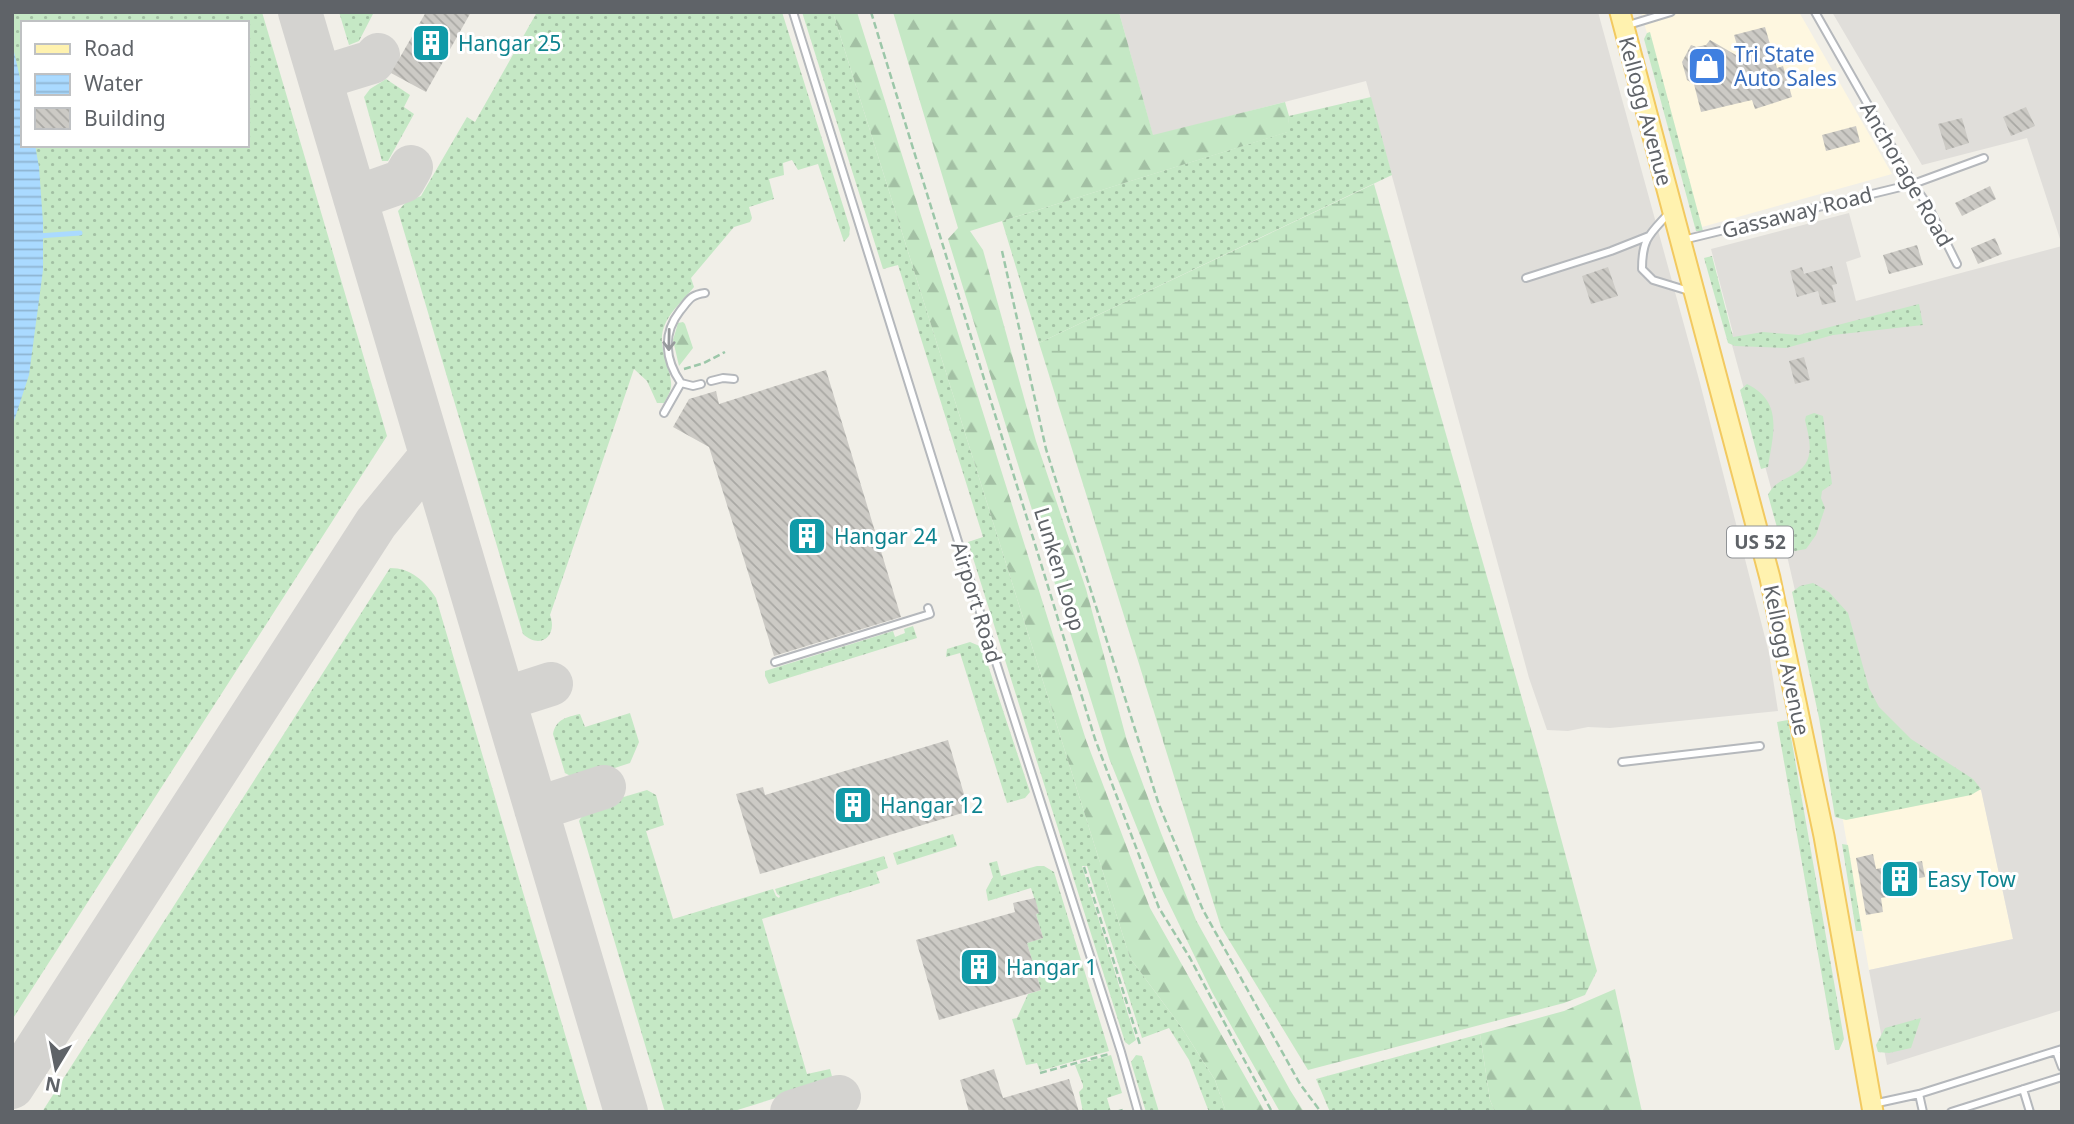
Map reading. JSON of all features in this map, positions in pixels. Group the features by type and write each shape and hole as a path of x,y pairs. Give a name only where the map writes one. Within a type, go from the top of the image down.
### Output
{"main road":[{"name":"Kellogg Avenue","path":"1622,19 1776,605 1824,836 1872,1108"}],"lane":[{"name":"Airport Road","path":"793,12 1138,1112"},
{"path":"1622,19 1671,12"},
{"name":"Anchorage Road","path":"1815,12 1927,204 1957,264"},
{"name":"Gassaway Road","path":"1681,240 1913,184 1984,158"},
{"path":"1673,208 1648,236 1642,251 1642,269 1653,280 1696,294"},
{"path":"1526,278 1611,251 1648,236"},
{"path":"701,384 694,386 681,383 667,347 667,333 671,322 689,299 695,294 705,293"},
{"path":"711,381 734,379"},
{"path":"664,413 681,383"},
{"path":"775,662 930,614 928,608"},
{"path":"1622,762 1760,746"},
{"path":"1872,1108 2059,1050 2062,1067"},
{"path":"1951,1112 2062,1077"},
{"path":"2024,1089 2030,1112"},
{"path":"1919,1094 1923,1112"}],"path":[{"name":"Lunken Loop","path":"871,12 1094,739 1159,908 1190,958 1272,1112"},
{"path":"1002,251 1046,449 1159,805 1203,910 1300,1084 1321,1112"},
{"path":"675,372 704,363 725,352"},
{"path":"1084,867 1140,1045"},
{"path":"1040,1073 1109,1054"}],"shaded area":[{"path":"1119,12 1598,12 1700,383 1769,653 1778,711 1610,728 1547,730 1529,678 1366,81 1153,136"},
{"path":"1641,12 1799,12 1892,174 1702,227"},
{"path":"1832,12 2062,12 2062,245 2027,138 1922,165"},
{"path":"1849,213 1861,257 1846,262 1856,301 2062,246 2062,1010 1887,1065 1869,970 2013,939 1981,790 1830,743 1774,499 1729,334 1733,333 1711,249"},
{"path":"1981,789 2013,939 1869,970 1842,815"}],"green space":[{"path":"12,12 262,12 387,436 12,1020"},
{"path":"339,12 374,12 359,41 349,45"},
{"path":"537,12 782,12 850,228 849,236 844,242 818,164 798,170 792,160 783,163 784,175 769,179 774,199 749,207 752,218 750,222 734,227 691,278 694,287 672,313 663,330 662,345 671,382 669,393 664,403 657,403 647,381 634,369 550,615 552,629 541,641 529,639 523,634 398,211 406,202 421,196 467,117 475,122"},
{"path":"802,12 834,12 1130,958 1182,1028 1215,1080 1226,1112 1209,1112 1189,1060 1169,1028 1142,1038 1087,866 1082,866 1136,1040 1129,1045 1125,1042 968,542 983,537 898,265 883,269"},
{"path":"834,12 857,12 1086,740 1150,908 1265,1112 1226,1112 1215,1080 1182,1028 1130,958"},
{"path":"893,12 1119,12 1153,135 1285,102 1289,116 1288,132 970,231 983,250 1036,441 1086,589 1127,741 1161,833 1196,920 1304,1112 1280,1112 1212,992 1160,885 1109,758 948,239 958,228"},
{"path":"1650,32 1703,231 1696,231 1644,39"},
{"path":"386,79 410,95 404,107 414,114 388,161 382,161 364,97 370,89"},
{"path":"1371,97 1392,175 1039,343 1002,221 1287,132 1289,116"},
{"path":"1374,184 1540,761 1597,971 1585,995 1564,1003 1308,1070 1221,927 1039,343"},
{"path":"1712,256 1733,337 1763,332 1799,335 1919,304 1923,325 1833,335 1786,348 1735,346 1728,343 1704,258"},
{"path":"683,322 693,348 679,366 673,340 678,323"},
{"path":"1747,384 1767,400 1773,420 1768,467 1761,469 1740,390"},
{"path":"1814,413 1823,416 1832,484 1822,491 1821,498 1825,508 1816,535 1806,549 1790,552 1783,549 1768,495 1777,484 1798,472 1808,460 1810,446 1805,420 1806,416"},
{"path":"390,568 404,570 417,577 436,598 588,1112 42,1112"},
{"path":"1813,583 1829,592 1848,613 1869,688 1879,707 1911,739 1973,779 1981,789 1971,795 1846,820 1835,817 1819,718 1792,592 1800,586"},
{"path":"913,626 917,638 769,684 765,676 765,671 893,631 895,637 905,633 904,629"},
{"path":"970,642 982,647 1030,792 1025,798 1007,803 960,653 946,657 947,649"},
{"path":"630,713 639,742 630,763 578,780 565,773 553,734 559,722 580,714 585,727"},
{"path":"1788,720 1844,1039 1839,1050 1835,1050 1777,722"},
{"path":"647,790 656,795 664,825 646,831 673,919 773,889 779,898 775,889 884,856 888,868 876,872 880,883 762,919 807,1074 830,1069 833,1080 731,1112 666,1112 664,1109 579,821 587,808"},
{"path":"953,834 957,846 897,865 893,853"},
{"path":"1842,844 1848,845 1862,931 1856,931"},
{"path":"997,861 1001,876 1037,866 1044,866 1054,872 1109,1051 1040,1071 1037,1063 1026,1065 1012,1019 1017,1018 1028,994 1041,990 1027,943 1043,938 1031,888 988,901 986,890 993,877 989,863"},
{"path":"1615,989 1642,1112 1495,1112 1490,1100 1480,1034 1564,1011"},
{"path":"1921,1018 1911,1048 1889,1053 1878,1052 1876,1045 1885,1028"},
{"path":"1480,1034 1490,1100 1495,1112 1330,1112 1316,1079"},
{"path":"1111,1055 1122,1093 1107,1098 1111,1112 1083,1112 1079,1092 1083,1085 1075,1065"},
{"path":"1136,1055 1142,1056 1159,1112 1146,1112 1131,1062"}],"water":[{"path":"12,43 21,82 21,147 35,147 39,167 43,270 29,375 12,427"}],"building":[{"name":"Hangar 25","path":"426,12 471,12 426,92 391,73"},
{"name":"Tri State Auto Sales","path":"1765,27 1777,68 1783,66 1792,97 1755,109 1752,100 1701,112 1694,84 1687,80 1682,62 1691,45 1706,45 1710,40 1741,58 1734,35"},
{"path":"2026,107 2035,126 2011,136 2003,117"},
{"path":"1962,118 1969,143 1946,150 1938,124"},
{"path":"1856,126 1860,142 1826,151 1822,135"},
{"path":"1990,186 1996,199 1962,216 1955,203"},
{"path":"1995,238 2002,254 1978,264 1971,248"},
{"path":"1917,245 1923,265 1889,274 1883,255"},
{"path":"1832,266 1837,284 1832,285 1836,302 1822,305 1818,291 1797,297 1790,271 1802,267 1804,274"},
{"path":"1608,267 1618,296 1591,304 1582,276"},
{"path":"1804,357 1810,380 1795,384 1789,361"},
{"name":"Hangar 24","path":"826,370 901,617 774,656 709,447 673,427 689,399 716,391 719,404"},
{"name":"Hangar 12","path":"948,740 969,811 760,874 736,794 763,787 765,795"},
{"path":"1873,854 1876,869 1922,861 1925,877 1899,882 1900,885 1896,886 1898,895 1881,898 1883,912 1866,915 1856,858"},
{"name":"Hangar 1","path":"1035,898 1039,913 1036,914 1043,938 1027,943 1041,990 939,1020 916,940 1015,912 1013,903"},
{"path":"994,1069 1003,1098 1069,1079 1079,1112 969,1112 960,1080"}],"waterway":[{"path":"38,236 80,233"}],"taxiway":[{"path":"300,12 626,1112"},
{"path":"320,78 372,62 378,55"},
{"path":"355,198 403,181 411,167"},
{"path":"12,1087 376,523 431,456"},
{"path":"504,699 551,684"},
{"path":"536,809 604,787"},
{"path":"792,1112 839,1097"}],"place":[{"name":"Hangar 25","path":"431,43"},
{"name":"Tri State Auto Sales","path":"1707,66"},
{"name":"Hangar 24","path":"807,536"},
{"name":"Hangar 12","path":"853,805"},
{"name":"Easy Tow","path":"1900,879"},
{"name":"Hangar 1","path":"979,967"}]}
